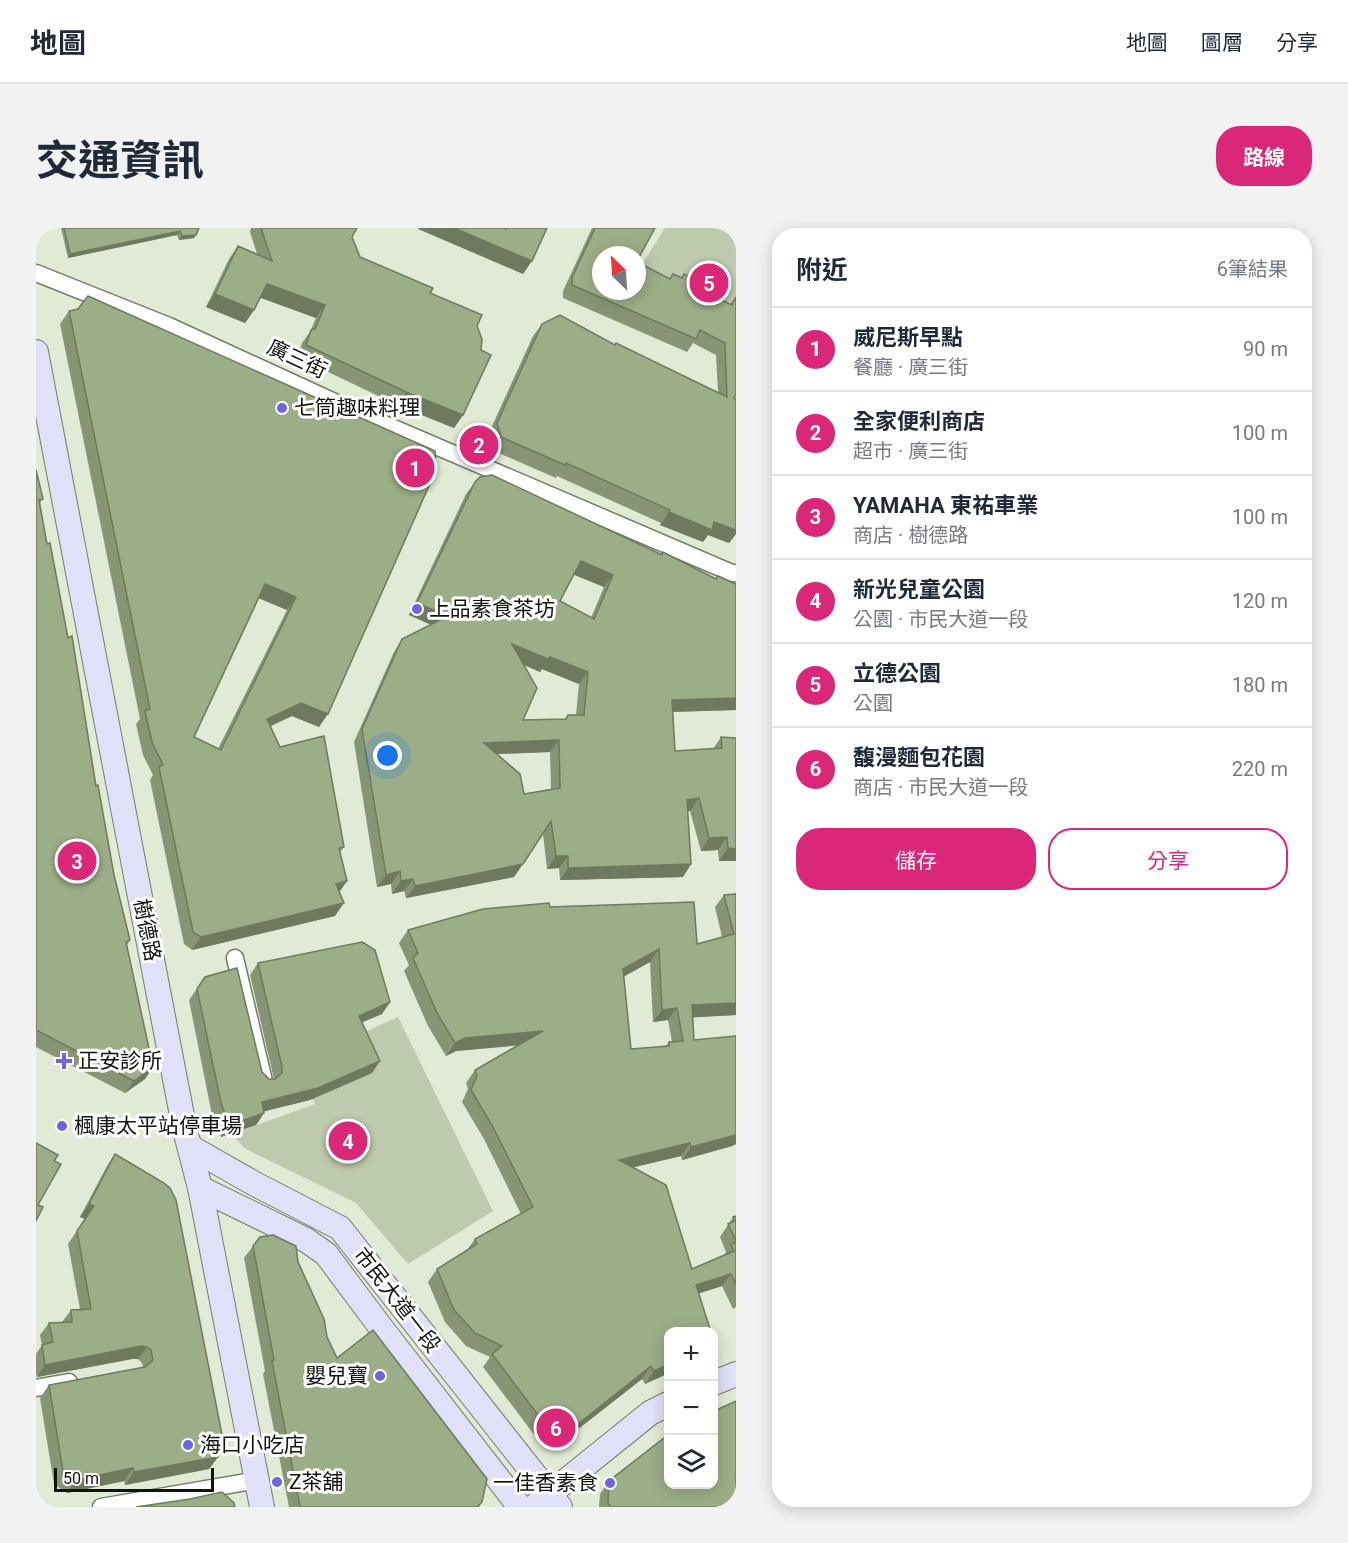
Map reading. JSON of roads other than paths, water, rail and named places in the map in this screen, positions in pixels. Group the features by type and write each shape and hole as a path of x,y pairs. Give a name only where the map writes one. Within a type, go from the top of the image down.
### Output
{"street":[{"name":"廣三街","path":"36,273 170,326 397,430 710,564 736,573"},
{"name":"樹德路","path":"36,351 89,624 105,722 262,1507"},
{"path":"235,958 264,1081"},
{"name":"市民大道一段","path":"190,1147 255,1185 340,1228 547,1503"},
{"name":"市民大道一段","path":"200,1188 306,1240 326,1254 520,1507"},
{"path":"718,1381 736,1374"},
{"path":"36,1388 80,1380"},
{"path":"547,1503 651,1413 664,1406"},
{"path":"101,1507 258,1480"}],"place":[{"name":"立德公園","path":"709,283"},
{"name":"七筒趣味料理","path":"282,408"},
{"name":"全家便利商店","path":"479,445"},
{"name":"威尼斯早點","path":"415,468"},
{"name":"上品素食茶坊","path":"417,609"},
{"name":"YAMAHA 東祐車業","path":"77,861"},
{"name":"正安診所","path":"64,1061"},
{"name":"楓康太平站停車場","path":"62,1126"},
{"name":"新光兒童公園","path":"348,1141"},
{"name":"嬰兒寶","path":"380,1376"},
{"name":"馥漫麵包花園","path":"556,1428"},
{"name":"海口小吃店","path":"188,1445"},
{"name":"Z茶舖","path":"277,1482"},
{"name":"一佳香素食","path":"610,1483"}]}
